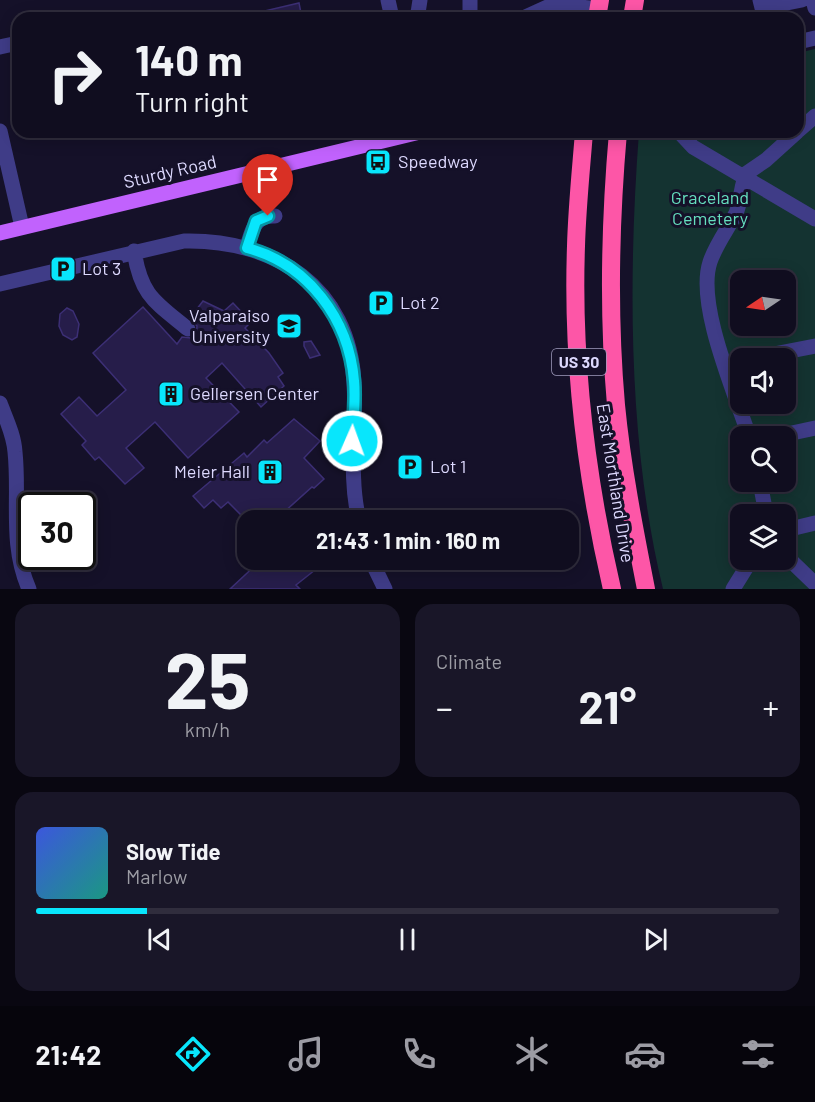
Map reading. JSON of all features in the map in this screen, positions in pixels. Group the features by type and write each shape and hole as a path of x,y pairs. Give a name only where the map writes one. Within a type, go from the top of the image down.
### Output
{"highway":[{"name":"East Morthland Drive","path":"584,138 576,246 580,393 600,535 612,589"},
{"name":"East Morthland Drive","path":"618,138 613,192 610,292 616,405 630,510 646,589"}],"main road":[{"name":"Sturdy Road","path":"0,232 396,138"}],"street":[{"path":"760,0 762,8 802,0"},
{"path":"813,0 815,8"},
{"path":"536,12 551,2 598,9"},
{"path":"0,130 22,227"},
{"path":"685,138 693,147 815,219"},
{"path":"730,358 713,327 705,288 710,262 737,211 744,177 789,138"},
{"path":"247,248 256,221 275,216"},
{"path":"0,284 184,241 210,241 247,248 264,252 289,265 307,280 331,310 346,340 354,383 352,469 358,510"},
{"path":"134,251 138,274 149,297 188,329"},
{"path":"796,350 815,346"},
{"path":"0,403 15,451 16,540 23,574 29,589"},
{"path":"796,432 815,428"},
{"path":"796,528 815,524"},
{"path":"796,566 815,584"},
{"path":"376,570 385,589"},
{"path":"733,589 745,570"}],"green space":[{"name":"Graceland Cemetery","path":"815,49 815,589 663,589 651,534 637,420 633,245 639,138 804,138 804,52"}],"building":[{"path":"299,3 301,12 261,12"},
{"name":"Gellersen Center","path":"203,301 224,311 233,303 251,322 245,328 269,353 283,373 278,377 284,386 261,407 222,363 206,378 239,412 188,458 155,422 126,448 144,468 125,484 99,457 95,460 82,445 86,441 61,414 79,397 97,416 126,390 93,353 143,307 177,344 182,337 191,338 196,335 197,326 190,318"},
{"path":"67,308 73,311 79,324 77,337 72,340 63,335 59,326 60,314"},
{"path":"311,341 320,355 310,358 304,342"},
{"name":"Meier Hall","path":"294,419 320,441 304,458 324,479 286,510 237,511 228,502 221,508 213,500 204,508 193,496 244,453 247,457 264,440 267,443"},
{"path":"250,570 315,570 296,585 300,589 230,589"}],"place":[{"name":"Speedway","path":"378,162"},
{"name":"Lot 3","path":"63,269"},
{"name":"Lot 2","path":"381,303"},
{"name":"Valparaiso University","path":"289,326"},
{"name":"Gellersen Center","path":"171,394"},
{"name":"Lot 1","path":"410,467"},
{"name":"Meier Hall","path":"270,472"}],"route":[{"path":"268,216 256,221 247,248 264,252 289,265 307,280 337,320 346,340 354,383 352,441"}]}
